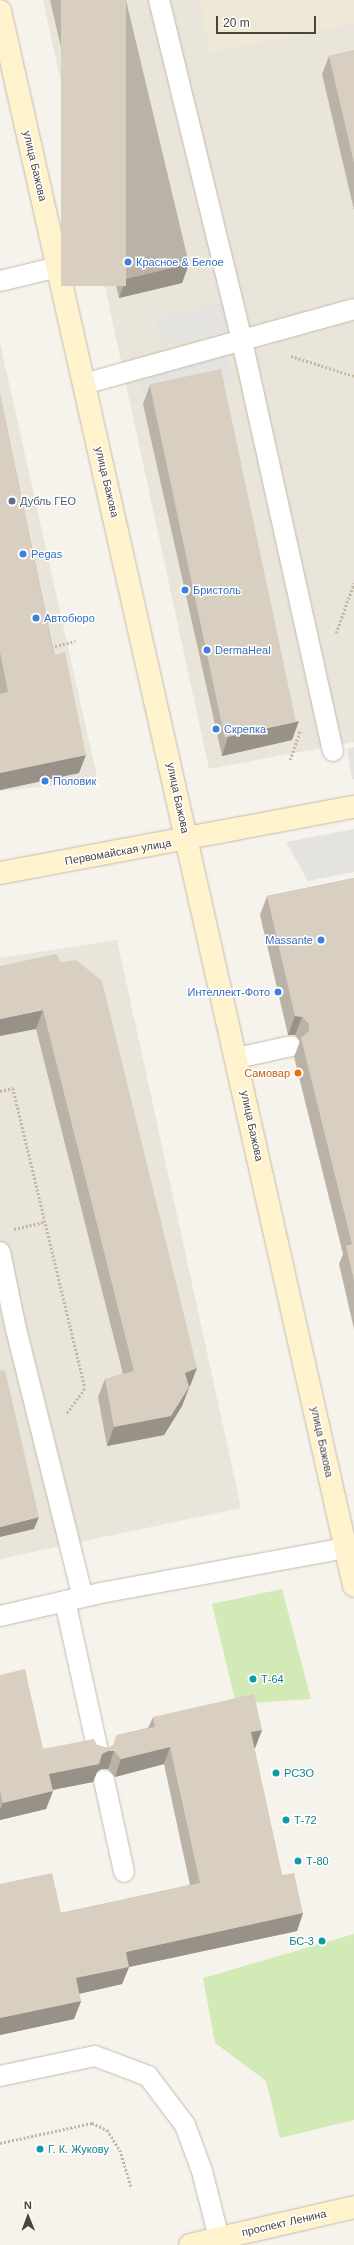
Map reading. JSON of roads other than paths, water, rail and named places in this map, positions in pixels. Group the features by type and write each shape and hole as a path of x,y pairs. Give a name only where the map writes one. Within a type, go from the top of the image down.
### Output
{"street":[{"name":"улица Бажова","path":"0,11 237,1058 354,1586"},
{"name":"Первомайская улица","path":"0,873 187,840 354,807"},
{"name":"проспект Ленина","path":"190,2245 354,2207"}],"lane":[{"path":"159,0 242,341 333,751"},
{"path":"0,281 58,268"},
{"path":"84,384 354,309"},
{"path":"237,1058 291,1046"},
{"path":"0,1252 8,1331 74,1599 99,1755"},
{"path":"0,1616 74,1599 345,1548"},
{"path":"104,1780 124,1872"},
{"path":"0,2076 95,2056 148,2076 185,2126 202,2171 220,2238"}],"place":[{"name":"Красное & Белое","path":"128,262"},
{"name":"Дубль ГЕО","path":"12,501"},
{"name":"Pegas","path":"23,554"},
{"name":"Бристоль","path":"185,590"},
{"name":"Автобюро","path":"36,618"},
{"name":"DermaHeal","path":"207,650"},
{"name":"Скрепка","path":"216,729"},
{"name":"Половик","path":"45,781"},
{"name":"Massante","path":"321,940"},
{"name":"Интеллект-Фото","path":"278,992"},
{"name":"Самовар","path":"298,1073"},
{"name":"Т-64","path":"253,1679"},
{"name":"РСЗО","path":"276,1773"},
{"name":"Т-72","path":"286,1820"},
{"name":"Т-80","path":"298,1861"},
{"name":"БС-3","path":"322,1941"},
{"name":"Г. К. Жукову","path":"40,2149"}]}
